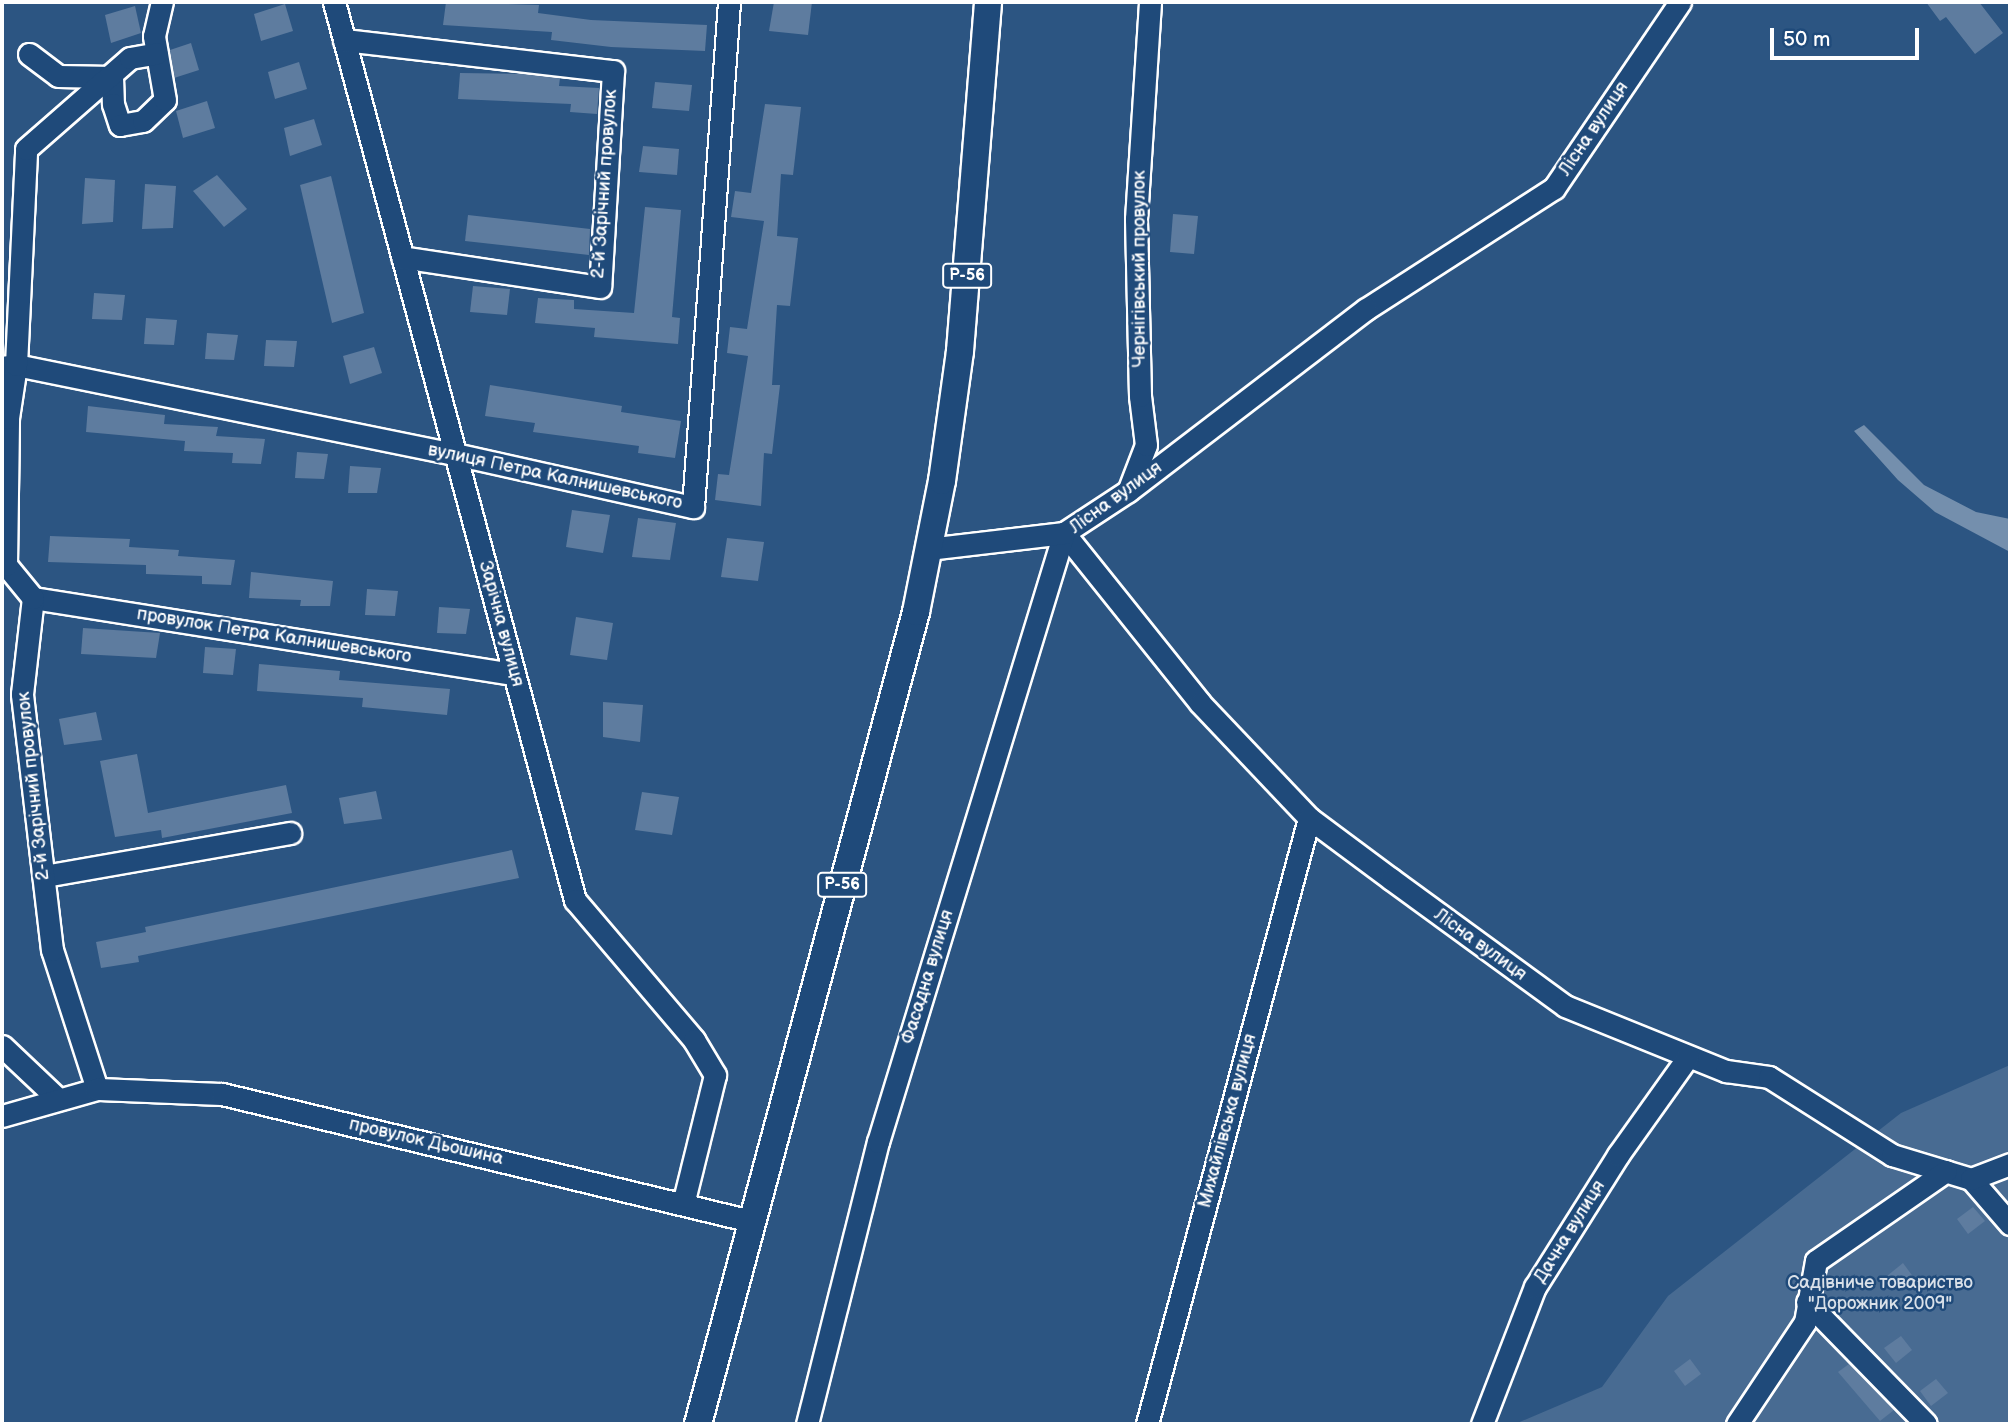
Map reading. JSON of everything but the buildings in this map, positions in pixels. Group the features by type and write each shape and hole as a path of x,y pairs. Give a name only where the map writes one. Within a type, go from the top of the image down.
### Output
{"main road":[{"name":"Р-56","path":"698,1424 916,612 960,351 988,2"}],"street":[{"path":"112,77 113,104 120,125 143,121 165,100 154,36 162,2"},
{"name":"Зарічна вулиця","path":"334,2 575,900 694,1040 715,1075 682,1204"},
{"name":"вулиця Петра Калнишевського","path":"9,366 455,454 693,507 729,2"},
{"name":"Чернігівський провулок","path":"1128,491 1146,445 1140,396 1136,219 1150,2"},
{"name":"Лісна вулиця","path":"1680,2 1554,188 1366,309 1128,491 1064,533 1200,703 1309,818 1565,1006 1726,1071 1769,1077 1892,1155 1970,1178"},
{"name":"2-й Зарічний провулок","path":"344,40 613,71 600,287 402,257"},
{"path":"33,598 6,565 9,366 26,149 112,77 130,58 157,53"},
{"path":"29,54 58,76 112,77"},
{"path":"928,549 1064,533"},
{"name":"Фасадна вулиця","path":"807,1424 878,1142 1064,533"},
{"name":"2-й Зарічний провулок","path":"33,598 22,694 52,950 97,1089"},
{"name":"провулок Петра Калнишевського","path":"33,598 514,674"},
{"name":"Михайлівська вулиця","path":"1147,1424 1309,818"},
{"path":"44,876 290,833"},
{"path":"2,1046 58,1098"},
{"name":"Дачна вулиця","path":"1482,1424 1535,1287 1618,1155 1688,1057"},
{"name":"провулок Дьошина","path":"2,1116 97,1089 222,1094 751,1221"},
{"path":"2010,1164 1970,1178 2010,1224"},
{"path":"1737,1424 1805,1322 1816,1261 1946,1171"},
{"path":"1807,1302 1926,1424"}],"green space":[{"name":"Садівниче товариство \"Дорожник 2009\"","path":"2010,1065 2010,1424 1515,1424 1602,1387 1668,1296 1901,1113"}],"shaded area":[{"path":"1864,425 1924,485 1976,512 2010,519 2010,552 1935,512 1898,480 1854,431"}]}
